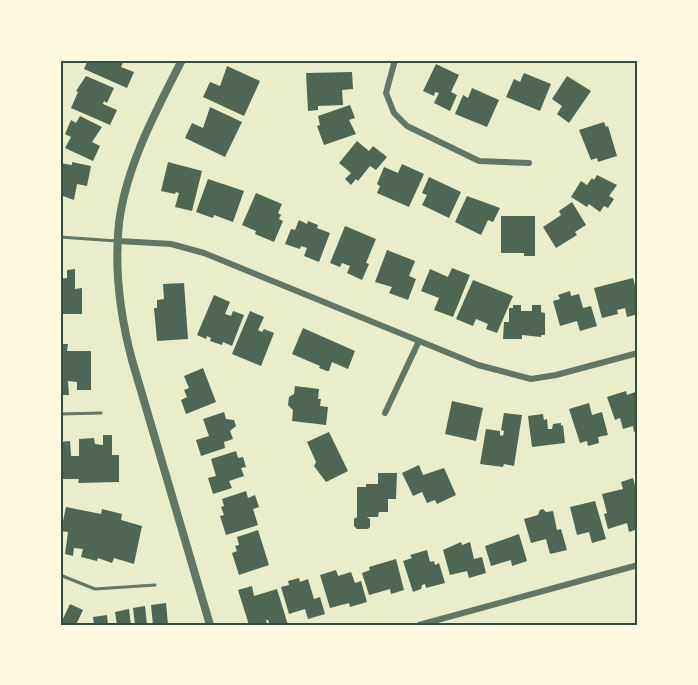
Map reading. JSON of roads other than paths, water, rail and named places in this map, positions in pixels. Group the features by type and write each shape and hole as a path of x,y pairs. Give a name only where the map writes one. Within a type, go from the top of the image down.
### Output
{"street":[{"path":"182,60 153,117 130,178 119,223 118,281 122,321 210,625"},
{"path":"395,60 386,93 393,113 407,126 479,161 529,163"},
{"path":"119,241 171,244 204,254 478,364 531,379 638,353"},
{"path":"386,413 419,341"},
{"path":"419,625 638,565"}],"lane":[{"path":"60,237 119,241"},
{"path":"60,414 101,413"},
{"path":"60,575 95,590 155,585"}]}
